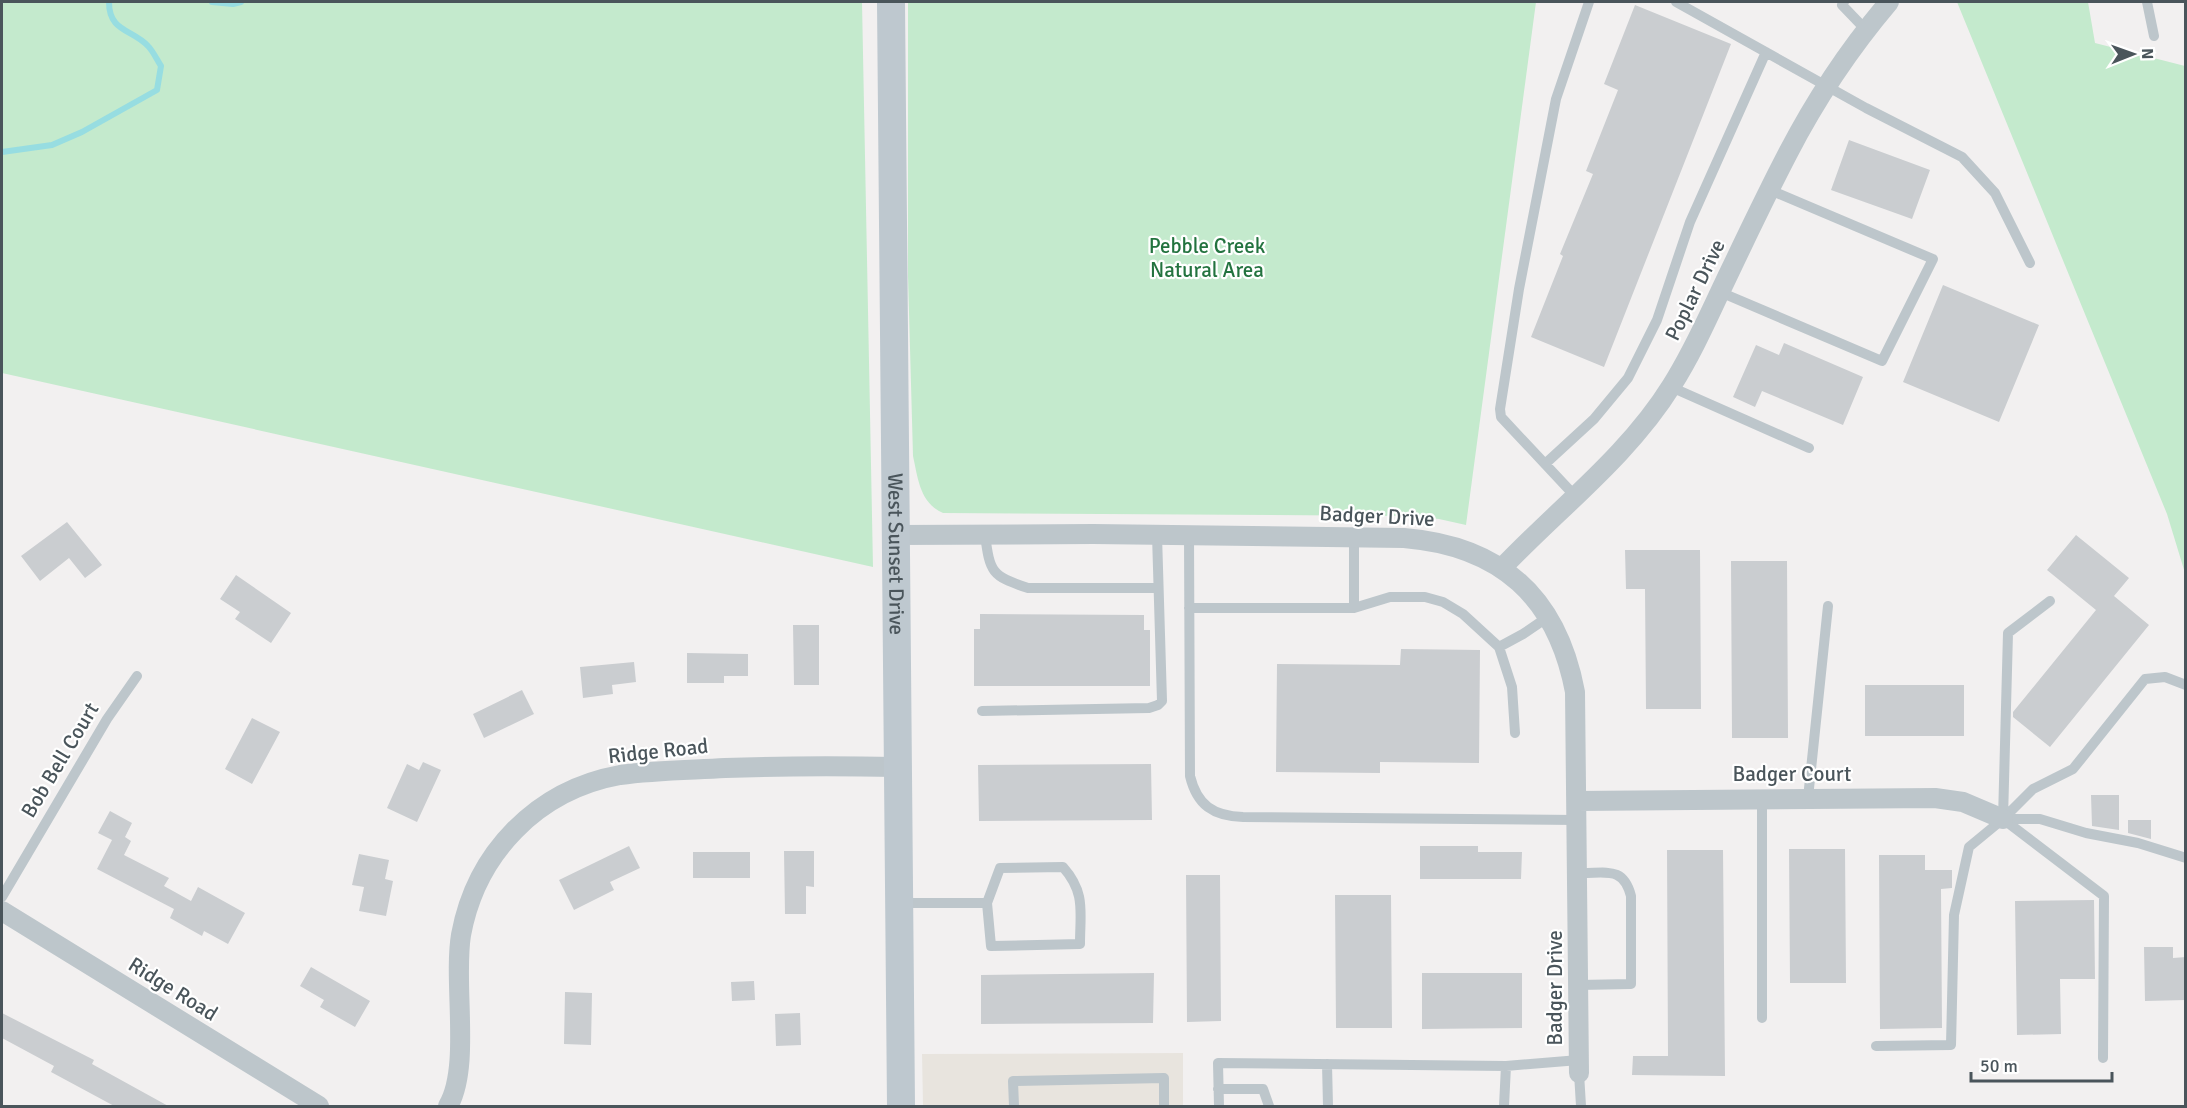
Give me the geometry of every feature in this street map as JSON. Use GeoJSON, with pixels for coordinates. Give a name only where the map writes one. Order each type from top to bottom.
{"type":"FeatureCollection","features":[{"type":"Feature","properties":{"kind":"main road","name":"West Sunset Drive"},"geometry":{"type":"LineString","coordinates":[[891,2],[901,1107]]}},
{"type":"Feature","properties":{"kind":"street","name":"Poplar Drive"},"geometry":{"type":"LineString","coordinates":[[1502,568],[1620,453],[1671,387],[1701,333],[1788,154],[1827,86],[1866,30],[1889,2]]}},
{"type":"Feature","properties":{"kind":"street","name":"Badger Drive"},"geometry":{"type":"LineString","coordinates":[[895,536],[1157,535],[1432,540],[1467,550],[1502,568],[1529,592],[1558,633],[1570,665],[1575,692],[1579,1066]]}},
{"type":"Feature","properties":{"kind":"street","name":"Ridge Road"},"geometry":{"type":"LineString","coordinates":[[448,1107],[457,1080],[460,1041],[461,937],[471,894],[493,855],[520,824],[548,802],[591,784],[618,776],[654,771],[827,766],[897,767]]}},
{"type":"Feature","properties":{"kind":"street","name":"Badger Court"},"geometry":{"type":"LineString","coordinates":[[1577,810],[1762,798],[1935,798],[1963,802],[2003,819]]}},
{"type":"Feature","properties":{"kind":"street","name":"Ridge Road"},"geometry":{"type":"LineString","coordinates":[[2,911],[319,1107]]}},
{"type":"Feature","properties":{"kind":"lane"},"geometry":{"type":"LineString","coordinates":[[1575,496],[1501,417],[1500,409],[1519,289],[1556,99],[1589,2]]}},
{"type":"Feature","properties":{"kind":"lane"},"geometry":{"type":"LineString","coordinates":[[1676,2],[1827,86],[1962,157],[1995,193],[2030,263]]}},
{"type":"Feature","properties":{"kind":"lane"},"geometry":{"type":"LineString","coordinates":[[1844,2],[1842,5],[1866,30]]}},
{"type":"Feature","properties":{"kind":"lane"},"geometry":{"type":"LineString","coordinates":[[2147,2],[2154,36]]}},
{"type":"Feature","properties":{"kind":"lane"},"geometry":{"type":"LineString","coordinates":[[1545,464],[1594,419],[1628,378],[1657,320],[1690,222],[1766,52]]}},
{"type":"Feature","properties":{"kind":"lane"},"geometry":{"type":"LineString","coordinates":[[1720,292],[1881,361],[1933,260],[1770,190]]}},
{"type":"Feature","properties":{"kind":"lane"},"geometry":{"type":"LineString","coordinates":[[1671,387],[1809,448]]}},
{"type":"Feature","properties":{"kind":"lane"},"geometry":{"type":"LineString","coordinates":[[985,535],[989,564],[995,573],[1014,584],[1028,588],[1158,588]]}},
{"type":"Feature","properties":{"kind":"lane"},"geometry":{"type":"LineString","coordinates":[[982,711],[1149,708],[1162,701],[1157,535]]}},
{"type":"Feature","properties":{"kind":"lane"},"geometry":{"type":"LineString","coordinates":[[1189,536],[1190,776],[1193,790],[1200,800],[1217,813],[1243,818],[1327,817],[1427,820],[1577,810]]}},
{"type":"Feature","properties":{"kind":"lane"},"geometry":{"type":"LineString","coordinates":[[1354,537],[1354,608]]}},
{"type":"Feature","properties":{"kind":"lane"},"geometry":{"type":"LineString","coordinates":[[1189,608],[1354,608],[1390,597],[1425,597],[1443,602],[1463,614],[1499,647],[1512,687],[1515,733]]}},
{"type":"Feature","properties":{"kind":"lane"},"geometry":{"type":"LineString","coordinates":[[2003,819],[2008,633],[2050,601]]}},
{"type":"Feature","properties":{"kind":"lane"},"geometry":{"type":"LineString","coordinates":[[1808,798],[1828,606]]}},
{"type":"Feature","properties":{"kind":"lane"},"geometry":{"type":"LineString","coordinates":[[1499,647],[1548,617]]}},
{"type":"Feature","properties":{"kind":"lane","name":"Bob Bell Court"},"geometry":{"type":"LineString","coordinates":[[2,897],[107,719],[137,676]]}},
{"type":"Feature","properties":{"kind":"lane"},"geometry":{"type":"LineString","coordinates":[[1876,1046],[1951,1045],[1954,915],[1969,846],[2003,819],[2033,789],[2073,769],[2145,679],[2165,677],[2186,685]]}},
{"type":"Feature","properties":{"kind":"lane"},"geometry":{"type":"LineString","coordinates":[[1762,798],[1762,1018]]}},
{"type":"Feature","properties":{"kind":"lane"},"geometry":{"type":"LineString","coordinates":[[2003,819],[2040,819],[2086,833],[2138,843],[2186,858]]}},
{"type":"Feature","properties":{"kind":"lane"},"geometry":{"type":"LineString","coordinates":[[2003,819],[2104,896],[2103,1058]]}},
{"type":"Feature","properties":{"kind":"lane"},"geometry":{"type":"LineString","coordinates":[[1063,867],[1075,881],[1081,899],[1080,944],[991,946],[987,903],[1000,868],[1063,867]]}},
{"type":"Feature","properties":{"kind":"lane"},"geometry":{"type":"LineString","coordinates":[[1578,873],[1617,874],[1628,885],[1631,907],[1631,984],[1579,985]]}},
{"type":"Feature","properties":{"kind":"lane"},"geometry":{"type":"LineString","coordinates":[[898,903],[987,903]]}},
{"type":"Feature","properties":{"kind":"lane"},"geometry":{"type":"LineString","coordinates":[[1218,1107],[1218,1063],[1579,1066],[1581,1107]]}},
{"type":"Feature","properties":{"kind":"lane"},"geometry":{"type":"LineString","coordinates":[[1327,1064],[1328,1107]]}},
{"type":"Feature","properties":{"kind":"lane"},"geometry":{"type":"LineString","coordinates":[[1504,1107],[1506,1066]]}},
{"type":"Feature","properties":{"kind":"lane"},"geometry":{"type":"LineString","coordinates":[[1014,1107],[1013,1081],[1164,1078],[1164,1107]]}},
{"type":"Feature","properties":{"kind":"lane"},"geometry":{"type":"LineString","coordinates":[[1218,1089],[1263,1089],[1269,1107]]}},
{"type":"Feature","properties":{"kind":"shaded area"},"geometry":{"type":"Polygon","coordinates":[[[1183,1053],[1183,1106],[923,1106],[922,1054],[1183,1053]]]}},
{"type":"Feature","properties":{"kind":"green space"},"geometry":{"type":"Polygon","coordinates":[[[2,2],[862,2],[873,567],[2,373],[2,2]]]}},
{"type":"Feature","properties":{"kind":"green space","name":"Pebble Creek Natural Area"},"geometry":{"type":"Polygon","coordinates":[[[908,2],[1536,2],[1466,525],[1410,516],[943,513],[935,509],[921,489],[913,456],[908,276],[908,2]]]}},
{"type":"Feature","properties":{"kind":"green space"},"geometry":{"type":"Polygon","coordinates":[[[1957,2],[2088,2],[2095,43],[2185,66],[2185,573],[2167,514],[1957,2]]]}},
{"type":"Feature","properties":{"kind":"building"},"geometry":{"type":"Polygon","coordinates":[[[1635,5],[1731,44],[1604,367],[1531,337],[1563,256],[1560,254],[1593,174],[1586,171],[1618,90],[1604,84],[1635,5]]]}},
{"type":"Feature","properties":{"kind":"building"},"geometry":{"type":"Polygon","coordinates":[[[1849,140],[1930,170],[1912,219],[1831,190],[1849,140]]]}},
{"type":"Feature","properties":{"kind":"building"},"geometry":{"type":"Polygon","coordinates":[[[1943,285],[2039,325],[1999,422],[1903,382],[1943,285]]]}},
{"type":"Feature","properties":{"kind":"building"},"geometry":{"type":"Polygon","coordinates":[[[1784,343],[1863,377],[1843,425],[1762,391],[1755,407],[1733,397],[1756,345],[1779,355],[1784,343]]]}},
{"type":"Feature","properties":{"kind":"building"},"geometry":{"type":"Polygon","coordinates":[[[67,522],[102,565],[85,578],[69,558],[40,581],[21,556],[67,522]]]}},
{"type":"Feature","properties":{"kind":"building"},"geometry":{"type":"Polygon","coordinates":[[[2076,535],[2129,578],[2114,596],[2149,625],[2050,747],[2013,717],[2013,712],[2096,610],[2047,570],[2076,535]]]}},
{"type":"Feature","properties":{"kind":"building"},"geometry":{"type":"Polygon","coordinates":[[[1625,550],[1700,550],[1701,709],[1646,709],[1645,589],[1626,589],[1625,550]]]}},
{"type":"Feature","properties":{"kind":"building"},"geometry":{"type":"Polygon","coordinates":[[[1731,561],[1787,561],[1788,738],[1732,738],[1731,561]]]}},
{"type":"Feature","properties":{"kind":"building"},"geometry":{"type":"Polygon","coordinates":[[[236,575],[291,613],[271,643],[235,619],[240,612],[220,599],[236,575]]]}},
{"type":"Feature","properties":{"kind":"building"},"geometry":{"type":"Polygon","coordinates":[[[980,614],[1144,615],[1144,630],[1150,630],[1150,686],[974,686],[974,629],[980,629],[980,614]]]}},
{"type":"Feature","properties":{"kind":"building"},"geometry":{"type":"Polygon","coordinates":[[[793,625],[819,625],[819,685],[794,685],[793,625]]]}},
{"type":"Feature","properties":{"kind":"building"},"geometry":{"type":"Polygon","coordinates":[[[1401,649],[1480,650],[1479,763],[1380,762],[1380,773],[1276,772],[1277,664],[1400,665],[1401,649]]]}},
{"type":"Feature","properties":{"kind":"building"},"geometry":{"type":"Polygon","coordinates":[[[687,653],[748,654],[748,676],[724,676],[724,683],[687,683],[687,653]]]}},
{"type":"Feature","properties":{"kind":"building"},"geometry":{"type":"Polygon","coordinates":[[[634,662],[636,682],[612,685],[613,694],[583,698],[580,667],[634,662]]]}},
{"type":"Feature","properties":{"kind":"building"},"geometry":{"type":"Polygon","coordinates":[[[1865,685],[1964,685],[1964,736],[1865,736],[1865,685]]]}},
{"type":"Feature","properties":{"kind":"building"},"geometry":{"type":"Polygon","coordinates":[[[522,690],[534,714],[484,738],[473,714],[522,690]]]}},
{"type":"Feature","properties":{"kind":"building"},"geometry":{"type":"Polygon","coordinates":[[[252,718],[280,732],[252,784],[225,769],[252,718]]]}},
{"type":"Feature","properties":{"kind":"building"},"geometry":{"type":"Polygon","coordinates":[[[423,762],[441,770],[417,822],[387,808],[407,764],[419,770],[423,762]]]}},
{"type":"Feature","properties":{"kind":"building"},"geometry":{"type":"Polygon","coordinates":[[[1151,764],[1152,820],[979,821],[978,765],[1151,764]]]}},
{"type":"Feature","properties":{"kind":"building"},"geometry":{"type":"Polygon","coordinates":[[[2091,795],[2119,795],[2119,830],[2092,826],[2091,795]]]}},
{"type":"Feature","properties":{"kind":"building"},"geometry":{"type":"Polygon","coordinates":[[[110,811],[132,823],[125,837],[131,841],[124,855],[169,878],[164,886],[191,901],[198,887],[245,913],[228,944],[204,931],[202,936],[170,918],[174,909],[97,869],[112,840],[98,833],[110,811]]]}},
{"type":"Feature","properties":{"kind":"building"},"geometry":{"type":"Polygon","coordinates":[[[2128,820],[2151,820],[2151,839],[2128,833],[2128,820]]]}},
{"type":"Feature","properties":{"kind":"building"},"geometry":{"type":"Polygon","coordinates":[[[629,846],[640,868],[610,882],[614,890],[574,910],[559,880],[629,846]]]}},
{"type":"Feature","properties":{"kind":"building"},"geometry":{"type":"Polygon","coordinates":[[[1420,846],[1478,846],[1478,852],[1522,852],[1521,879],[1420,879],[1420,846]]]}},
{"type":"Feature","properties":{"kind":"building"},"geometry":{"type":"Polygon","coordinates":[[[1789,849],[1845,849],[1846,983],[1790,983],[1789,849]]]}},
{"type":"Feature","properties":{"kind":"building"},"geometry":{"type":"Polygon","coordinates":[[[1667,850],[1723,850],[1725,1076],[1632,1075],[1633,1056],[1668,1056],[1667,850]]]}},
{"type":"Feature","properties":{"kind":"building"},"geometry":{"type":"Polygon","coordinates":[[[784,851],[814,851],[814,887],[806,886],[806,914],[785,914],[784,851]]]}},
{"type":"Feature","properties":{"kind":"building"},"geometry":{"type":"Polygon","coordinates":[[[693,852],[750,852],[750,878],[693,878],[693,852]]]}},
{"type":"Feature","properties":{"kind":"building"},"geometry":{"type":"Polygon","coordinates":[[[359,854],[389,860],[385,879],[393,881],[386,916],[359,911],[364,887],[352,885],[359,854]]]}},
{"type":"Feature","properties":{"kind":"building"},"geometry":{"type":"Polygon","coordinates":[[[1879,855],[1925,855],[1925,870],[1952,870],[1952,888],[1941,889],[1942,1028],[1880,1029],[1879,855]]]}},
{"type":"Feature","properties":{"kind":"building"},"geometry":{"type":"Polygon","coordinates":[[[1186,875],[1220,875],[1221,1021],[1187,1022],[1186,875]]]}},
{"type":"Feature","properties":{"kind":"building"},"geometry":{"type":"Polygon","coordinates":[[[1335,895],[1391,895],[1392,1028],[1336,1028],[1335,895]]]}},
{"type":"Feature","properties":{"kind":"building"},"geometry":{"type":"Polygon","coordinates":[[[2094,900],[2095,979],[2060,979],[2061,1034],[2017,1035],[2015,901],[2094,900]]]}},
{"type":"Feature","properties":{"kind":"building"},"geometry":{"type":"Polygon","coordinates":[[[2144,947],[2173,947],[2173,958],[2186,957],[2186,1000],[2145,1001],[2144,947]]]}},
{"type":"Feature","properties":{"kind":"building"},"geometry":{"type":"Polygon","coordinates":[[[311,967],[370,1001],[355,1027],[320,1007],[324,1000],[300,986],[311,967]]]}},
{"type":"Feature","properties":{"kind":"building"},"geometry":{"type":"Polygon","coordinates":[[[1154,973],[1153,1023],[981,1024],[981,975],[1154,973]]]}},
{"type":"Feature","properties":{"kind":"building"},"geometry":{"type":"Polygon","coordinates":[[[1422,973],[1522,973],[1522,1028],[1422,1029],[1422,973]]]}},
{"type":"Feature","properties":{"kind":"building"},"geometry":{"type":"Polygon","coordinates":[[[754,981],[755,1000],[732,1001],[731,982],[754,981]]]}},
{"type":"Feature","properties":{"kind":"building"},"geometry":{"type":"Polygon","coordinates":[[[565,992],[592,993],[591,1045],[564,1044],[565,992]]]}},
{"type":"Feature","properties":{"kind":"building"},"geometry":{"type":"Polygon","coordinates":[[[2,1013],[94,1060],[92,1064],[170,1107],[116,1107],[51,1072],[54,1066],[2,1038],[2,1013]]]}},
{"type":"Feature","properties":{"kind":"building"},"geometry":{"type":"Polygon","coordinates":[[[800,1013],[801,1045],[776,1046],[775,1014],[800,1013]]]}},
{"type":"Feature","properties":{"kind":"waterway"},"geometry":{"type":"LineString","coordinates":[[2,152],[52,145],[82,132],[157,90],[161,66],[142,40],[117,25],[110,12],[109,2]]}},
{"type":"Feature","properties":{"kind":"waterway"},"geometry":{"type":"LineString","coordinates":[[212,2],[233,4],[241,2]]}}]}
